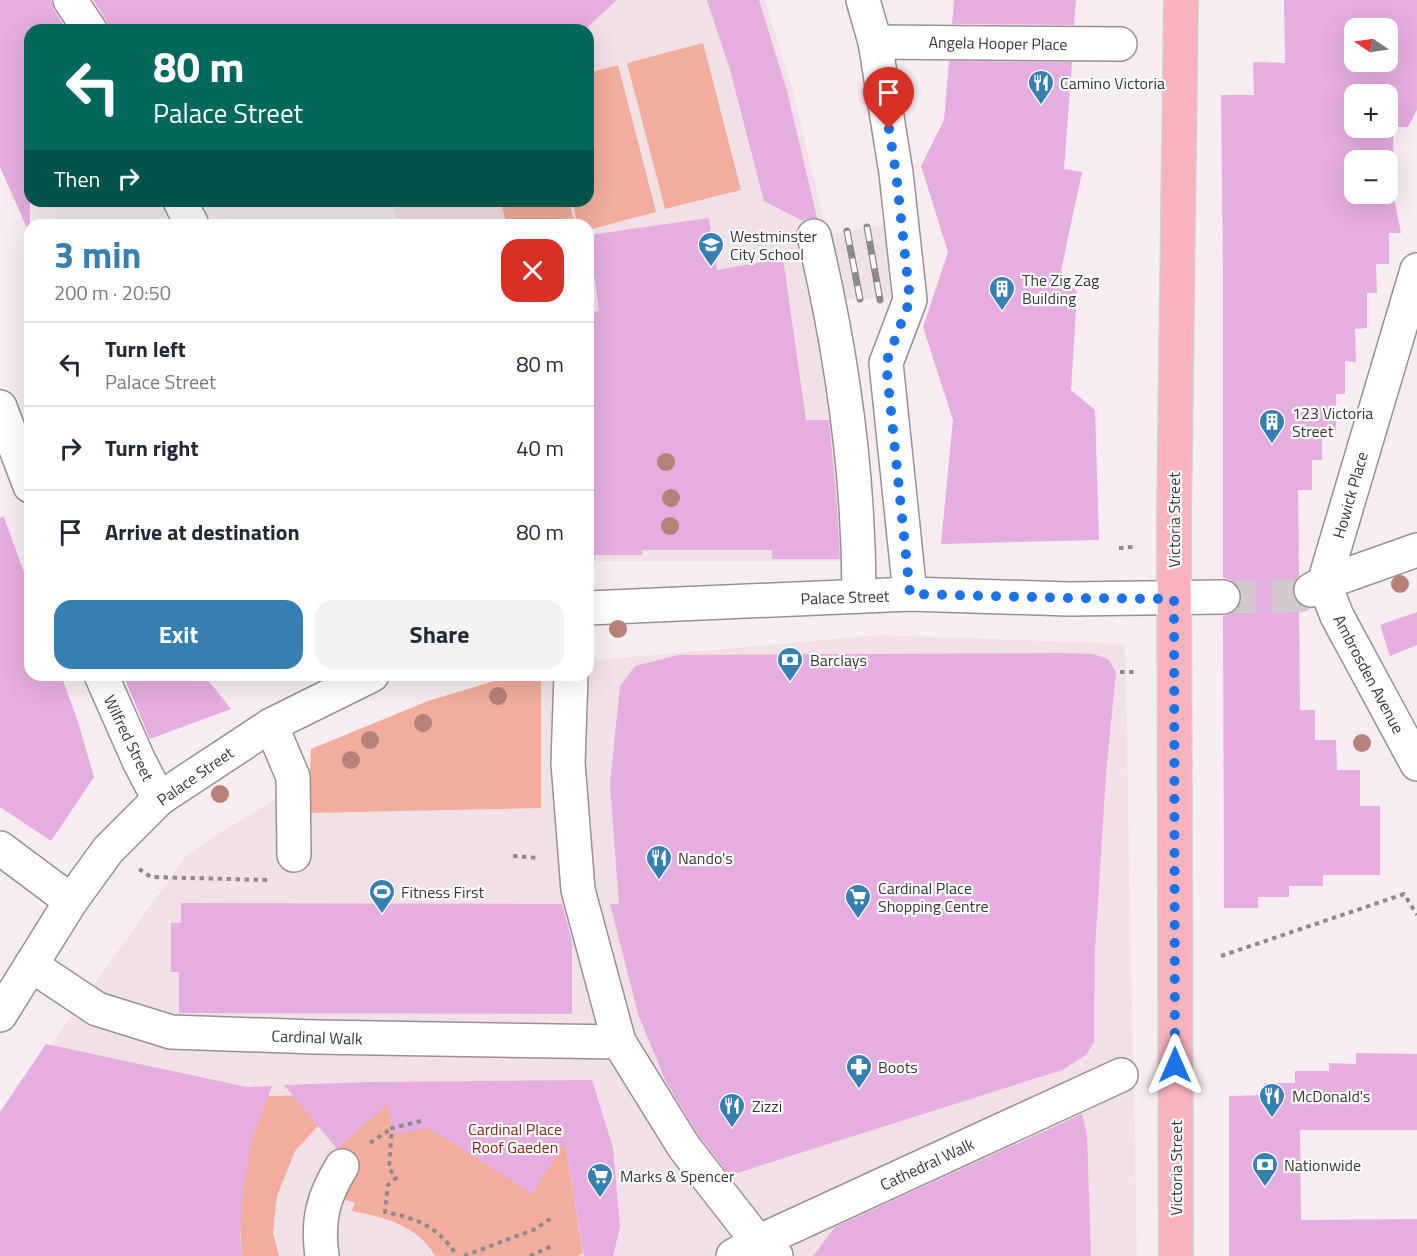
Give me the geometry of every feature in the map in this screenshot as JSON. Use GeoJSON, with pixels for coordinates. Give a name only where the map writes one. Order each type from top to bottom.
{"type":"FeatureCollection","features":[{"type":"Feature","properties":{"kind":"main road","name":"Victoria Street"},"geometry":{"type":"LineString","coordinates":[[1176,1256],[1174,599],[1181,0]]}},
{"type":"Feature","properties":{"kind":"street"},"geometry":{"type":"LineString","coordinates":[[70,0],[86,24]]}},
{"type":"Feature","properties":{"kind":"street"},"geometry":{"type":"LineString","coordinates":[[863,0],[875,42],[896,173],[910,300],[886,363],[910,594]]}},
{"type":"Feature","properties":{"kind":"street","name":"Angela Hooper Place"},"geometry":{"type":"LineString","coordinates":[[875,42],[1120,44]]}},
{"type":"Feature","properties":{"kind":"street"},"geometry":{"type":"LineString","coordinates":[[814,236],[831,313],[843,384],[852,468],[859,561],[859,596]]}},
{"type":"Feature","properties":{"kind":"street","name":"Howick Place"},"geometry":{"type":"LineString","coordinates":[[1316,587],[1417,270]]}},
{"type":"Feature","properties":{"kind":"street"},"geometry":{"type":"LineString","coordinates":[[0,407],[24,470]]}},
{"type":"Feature","properties":{"kind":"street"},"geometry":{"type":"LineString","coordinates":[[1316,587],[1417,550]]}},
{"type":"Feature","properties":{"kind":"street","name":"Ambrosden Avenue"},"geometry":{"type":"LineString","coordinates":[[1316,587],[1337,616],[1417,764]]}},
{"type":"Feature","properties":{"kind":"street","name":"Palace Street"},"geometry":{"type":"LineString","coordinates":[[594,608],[910,594],[1068,598],[1223,597]]}},
{"type":"Feature","properties":{"kind":"street","name":"Wilfred Street"},"geometry":{"type":"LineString","coordinates":[[104,681],[139,761],[159,799]]}},
{"type":"Feature","properties":{"kind":"street","name":"Palace Street"},"geometry":{"type":"LineString","coordinates":[[0,1015],[71,901],[108,850],[159,799],[271,725],[360,681]]}},
{"type":"Feature","properties":{"kind":"street"},"geometry":{"type":"LineString","coordinates":[[571,681],[568,763],[578,890],[619,1042],[684,1147],[756,1251]]}},
{"type":"Feature","properties":{"kind":"street"},"geometry":{"type":"LineString","coordinates":[[271,725],[294,777],[294,855]]}},
{"type":"Feature","properties":{"kind":"street"},"geometry":{"type":"LineString","coordinates":[[0,848],[71,901]]}},
{"type":"Feature","properties":{"kind":"street","name":"Cardinal Walk"},"geometry":{"type":"LineString","coordinates":[[31,965],[97,1009],[171,1032],[619,1042]]}},
{"type":"Feature","properties":{"kind":"street"},"geometry":{"type":"LineString","coordinates":[[97,1009],[123,1041]]}},
{"type":"Feature","properties":{"kind":"street","name":"Cathedral Walk"},"geometry":{"type":"LineString","coordinates":[[756,1251],[1121,1075]]}},
{"type":"Feature","properties":{"kind":"street"},"geometry":{"type":"LineString","coordinates":[[322,1256],[321,1214],[328,1189],[342,1167]]}},
{"type":"Feature","properties":{"kind":"path"},"geometry":{"type":"LineString","coordinates":[[1119,548],[1133,548]]}},
{"type":"Feature","properties":{"kind":"path"},"geometry":{"type":"LineString","coordinates":[[1120,672],[1137,672]]}},
{"type":"Feature","properties":{"kind":"path"},"geometry":{"type":"LineString","coordinates":[[108,850],[151,877],[272,880],[294,855]]}},
{"type":"Feature","properties":{"kind":"path"},"geometry":{"type":"LineString","coordinates":[[1221,956],[1404,894],[1417,915]]}},
{"type":"Feature","properties":{"kind":"path"},"geometry":{"type":"LineString","coordinates":[[421,1121],[392,1128],[389,1168],[396,1178],[388,1185],[385,1212],[412,1218],[433,1228],[457,1256]]}},
{"type":"Feature","properties":{"kind":"path"},"geometry":{"type":"LineString","coordinates":[[464,1256],[533,1230],[552,1218]]}},
{"type":"Feature","properties":{"kind":"path"},"geometry":{"type":"LineString","coordinates":[[530,1256],[554,1245]]}},
{"type":"Feature","properties":{"kind":"shaded area","name":"Westminster City School"},"geometry":{"type":"Polygon","coordinates":[[[582,0],[765,0],[793,90],[827,235],[885,224],[896,294],[890,299],[843,301],[859,561],[594,561],[594,219],[398,219],[392,207],[594,207],[594,24],[555,24],[582,0]]]}},
{"type":"Feature","properties":{"kind":"shaded area"},"geometry":{"type":"Polygon","coordinates":[[[878,635],[1125,644],[1137,1256],[0,1256],[0,1116],[186,856],[213,837],[419,712],[519,681],[594,681],[594,660],[878,635]]]}},
{"type":"Feature","properties":{"kind":"green space"},"geometry":{"type":"Polygon","coordinates":[[[703,43],[741,190],[665,209],[627,63],[703,43]]]}},
{"type":"Feature","properties":{"kind":"green space"},"geometry":{"type":"Polygon","coordinates":[[[618,65],[656,212],[594,228],[594,219],[576,219],[574,207],[594,207],[594,71],[618,65]]]}},
{"type":"Feature","properties":{"kind":"green space"},"geometry":{"type":"Polygon","coordinates":[[[502,207],[570,207],[574,219],[505,219],[502,207]]]}},
{"type":"Feature","properties":{"kind":"green space"},"geometry":{"type":"Polygon","coordinates":[[[494,681],[541,681],[541,808],[308,813],[311,749],[428,701],[494,681]]]}},
{"type":"Feature","properties":{"kind":"green space"},"geometry":{"type":"Polygon","coordinates":[[[363,1094],[336,1109],[295,1151],[277,1196],[273,1233],[279,1256],[242,1256],[241,1211],[246,1164],[253,1135],[268,1096],[363,1094]]]}},
{"type":"Feature","properties":{"kind":"green space","name":"Cardinal Place Roof Gaeden"},"geometry":{"type":"Polygon","coordinates":[[[366,1096],[562,1124],[583,1253],[577,1256],[435,1256],[420,1237],[400,1224],[352,1211],[355,1203],[343,1199],[307,1204],[318,1173],[340,1147],[323,1126],[366,1096]]]}},
{"type":"Feature","properties":{"kind":"building"},"geometry":{"type":"Polygon","coordinates":[[[0,0],[51,0],[54,10],[63,24],[24,24],[24,207],[30,207],[30,219],[24,219],[24,221],[0,167],[0,0]]]}},
{"type":"Feature","properties":{"kind":"building"},"geometry":{"type":"Polygon","coordinates":[[[93,0],[617,0],[591,24],[107,24],[93,0]]]}},
{"type":"Feature","properties":{"kind":"building"},"geometry":{"type":"Polygon","coordinates":[[[707,0],[759,0],[787,91],[817,218],[803,221],[764,201],[730,70],[707,0]]]}},
{"type":"Feature","properties":{"kind":"building"},"geometry":{"type":"Polygon","coordinates":[[[954,0],[1076,0],[1074,25],[952,24],[954,0]]]}},
{"type":"Feature","properties":{"kind":"building","name":"123 Victoria Street"},"geometry":{"type":"Polygon","coordinates":[[[1284,0],[1417,0],[1417,110],[1408,127],[1398,127],[1398,84],[1344,84],[1344,138],[1393,138],[1393,150],[1344,150],[1344,204],[1395,204],[1401,233],[1389,233],[1389,264],[1376,264],[1377,293],[1367,293],[1367,328],[1355,329],[1356,362],[1345,361],[1345,394],[1336,394],[1336,430],[1322,430],[1322,460],[1312,460],[1312,490],[1298,490],[1299,576],[1292,589],[1294,598],[1299,604],[1300,710],[1315,710],[1315,740],[1336,740],[1337,770],[1360,770],[1360,806],[1380,806],[1380,875],[1323,875],[1323,886],[1289,886],[1289,897],[1258,897],[1258,908],[1224,908],[1223,616],[1233,613],[1240,606],[1242,597],[1239,587],[1232,580],[1223,578],[1221,95],[1254,95],[1253,62],[1285,63],[1284,0]]]}},
{"type":"Feature","properties":{"kind":"building","name":"The Zig Zag Building"},"geometry":{"type":"Polygon","coordinates":[[[949,61],[1072,62],[1064,169],[1082,172],[1061,271],[1077,292],[1071,390],[1095,410],[1099,540],[941,544],[953,420],[923,327],[948,252],[921,166],[944,120],[949,61]]]}},
{"type":"Feature","properties":{"kind":"building"},"geometry":{"type":"Polygon","coordinates":[[[709,218],[717,270],[783,258],[806,420],[829,420],[840,559],[772,559],[772,550],[642,550],[642,555],[594,555],[594,312],[599,311],[594,273],[594,234],[709,218]]]}},
{"type":"Feature","properties":{"kind":"building"},"geometry":{"type":"Polygon","coordinates":[[[4,517],[24,572],[24,681],[63,681],[94,777],[51,841],[0,807],[0,518],[4,517]]]}},
{"type":"Feature","properties":{"kind":"building"},"geometry":{"type":"Polygon","coordinates":[[[1417,612],[1417,645],[1390,656],[1380,625],[1417,612]]]}},
{"type":"Feature","properties":{"kind":"building","name":"Cardinal Place Shopping Centre"},"geometry":{"type":"Polygon","coordinates":[[[1093,654],[1102,657],[1109,660],[1116,672],[1106,774],[1095,949],[1094,1042],[1086,1055],[1062,1070],[738,1173],[727,1172],[699,1136],[666,1082],[638,1014],[610,904],[619,904],[610,784],[620,686],[635,666],[678,655],[1093,654]]]}},
{"type":"Feature","properties":{"kind":"building"},"geometry":{"type":"Polygon","coordinates":[[[126,681],[209,681],[231,709],[150,739],[126,681]]]}},
{"type":"Feature","properties":{"kind":"building"},"geometry":{"type":"Polygon","coordinates":[[[181,903],[562,904],[572,941],[572,1014],[179,1013],[179,972],[171,972],[171,923],[181,923],[181,903]]]}},
{"type":"Feature","properties":{"kind":"building"},"geometry":{"type":"Polygon","coordinates":[[[46,1044],[247,1087],[272,1086],[253,1136],[243,1189],[240,1240],[242,1256],[0,1256],[0,1112],[46,1044]]]}},
{"type":"Feature","properties":{"kind":"building"},"geometry":{"type":"Polygon","coordinates":[[[1356,1053],[1417,1054],[1417,1130],[1300,1130],[1301,1220],[1417,1219],[1417,1256],[1229,1256],[1229,1096],[1263,1095],[1264,1083],[1295,1083],[1295,1071],[1329,1071],[1329,1063],[1356,1064],[1356,1053]]]}},
{"type":"Feature","properties":{"kind":"building"},"geometry":{"type":"Polygon","coordinates":[[[592,1080],[613,1148],[620,1227],[613,1256],[584,1256],[565,1142],[532,1194],[429,1128],[393,1134],[388,1104],[337,1149],[284,1085],[370,1082],[592,1080]]]}},
{"type":"Feature","properties":{"kind":"building"},"geometry":{"type":"Polygon","coordinates":[[[1082,1114],[1087,1134],[1091,1256],[813,1256],[835,1227],[1082,1114]]]}},
{"type":"Feature","properties":{"kind":"tunnel"},"geometry":{"type":"LineString","coordinates":[[1223,597],[1299,596],[1307,592]]}},
{"type":"Feature","properties":{"kind":"railway"},"geometry":{"type":"LineString","coordinates":[[867,227],[880,300]]}},
{"type":"Feature","properties":{"kind":"railway"},"geometry":{"type":"LineString","coordinates":[[847,231],[860,299]]}},
{"type":"Feature","properties":{"kind":"place","name":"Camino Victoria"},"geometry":{"type":"Point","coordinates":[1041,106]}},
{"type":"Feature","properties":{"kind":"place","name":"Westminster City School"},"geometry":{"type":"Point","coordinates":[711,268]}},
{"type":"Feature","properties":{"kind":"place","name":"The Zig Zag Building"},"geometry":{"type":"Point","coordinates":[1002,312]}},
{"type":"Feature","properties":{"kind":"place","name":"123 Victoria Street"},"geometry":{"type":"Point","coordinates":[1272,445]}},
{"type":"Feature","properties":{"kind":"place","name":"Barclays"},"geometry":{"type":"Point","coordinates":[790,683]}},
{"type":"Feature","properties":{"kind":"place","name":"Nando's"},"geometry":{"type":"Point","coordinates":[659,881]}},
{"type":"Feature","properties":{"kind":"place","name":"Fitness First"},"geometry":{"type":"Point","coordinates":[382,915]}},
{"type":"Feature","properties":{"kind":"place","name":"Cardinal Place Shopping Centre"},"geometry":{"type":"Point","coordinates":[858,920]}},
{"type":"Feature","properties":{"kind":"place","name":"Boots"},"geometry":{"type":"Point","coordinates":[859,1090]}},
{"type":"Feature","properties":{"kind":"place","name":"McDonald's"},"geometry":{"type":"Point","coordinates":[1272,1119]}},
{"type":"Feature","properties":{"kind":"place","name":"Zizzi"},"geometry":{"type":"Point","coordinates":[732,1129]}},
{"type":"Feature","properties":{"kind":"place","name":"Nationwide"},"geometry":{"type":"Point","coordinates":[1265,1188]}},
{"type":"Feature","properties":{"kind":"place","name":"Marks & Spencer"},"geometry":{"type":"Point","coordinates":[600,1199]}},
{"type":"Feature","properties":{"kind":"route"},"geometry":{"type":"LineString","coordinates":[[889,129],[910,300],[886,363],[910,594],[1174,599],[1175,1065]]}}]}
